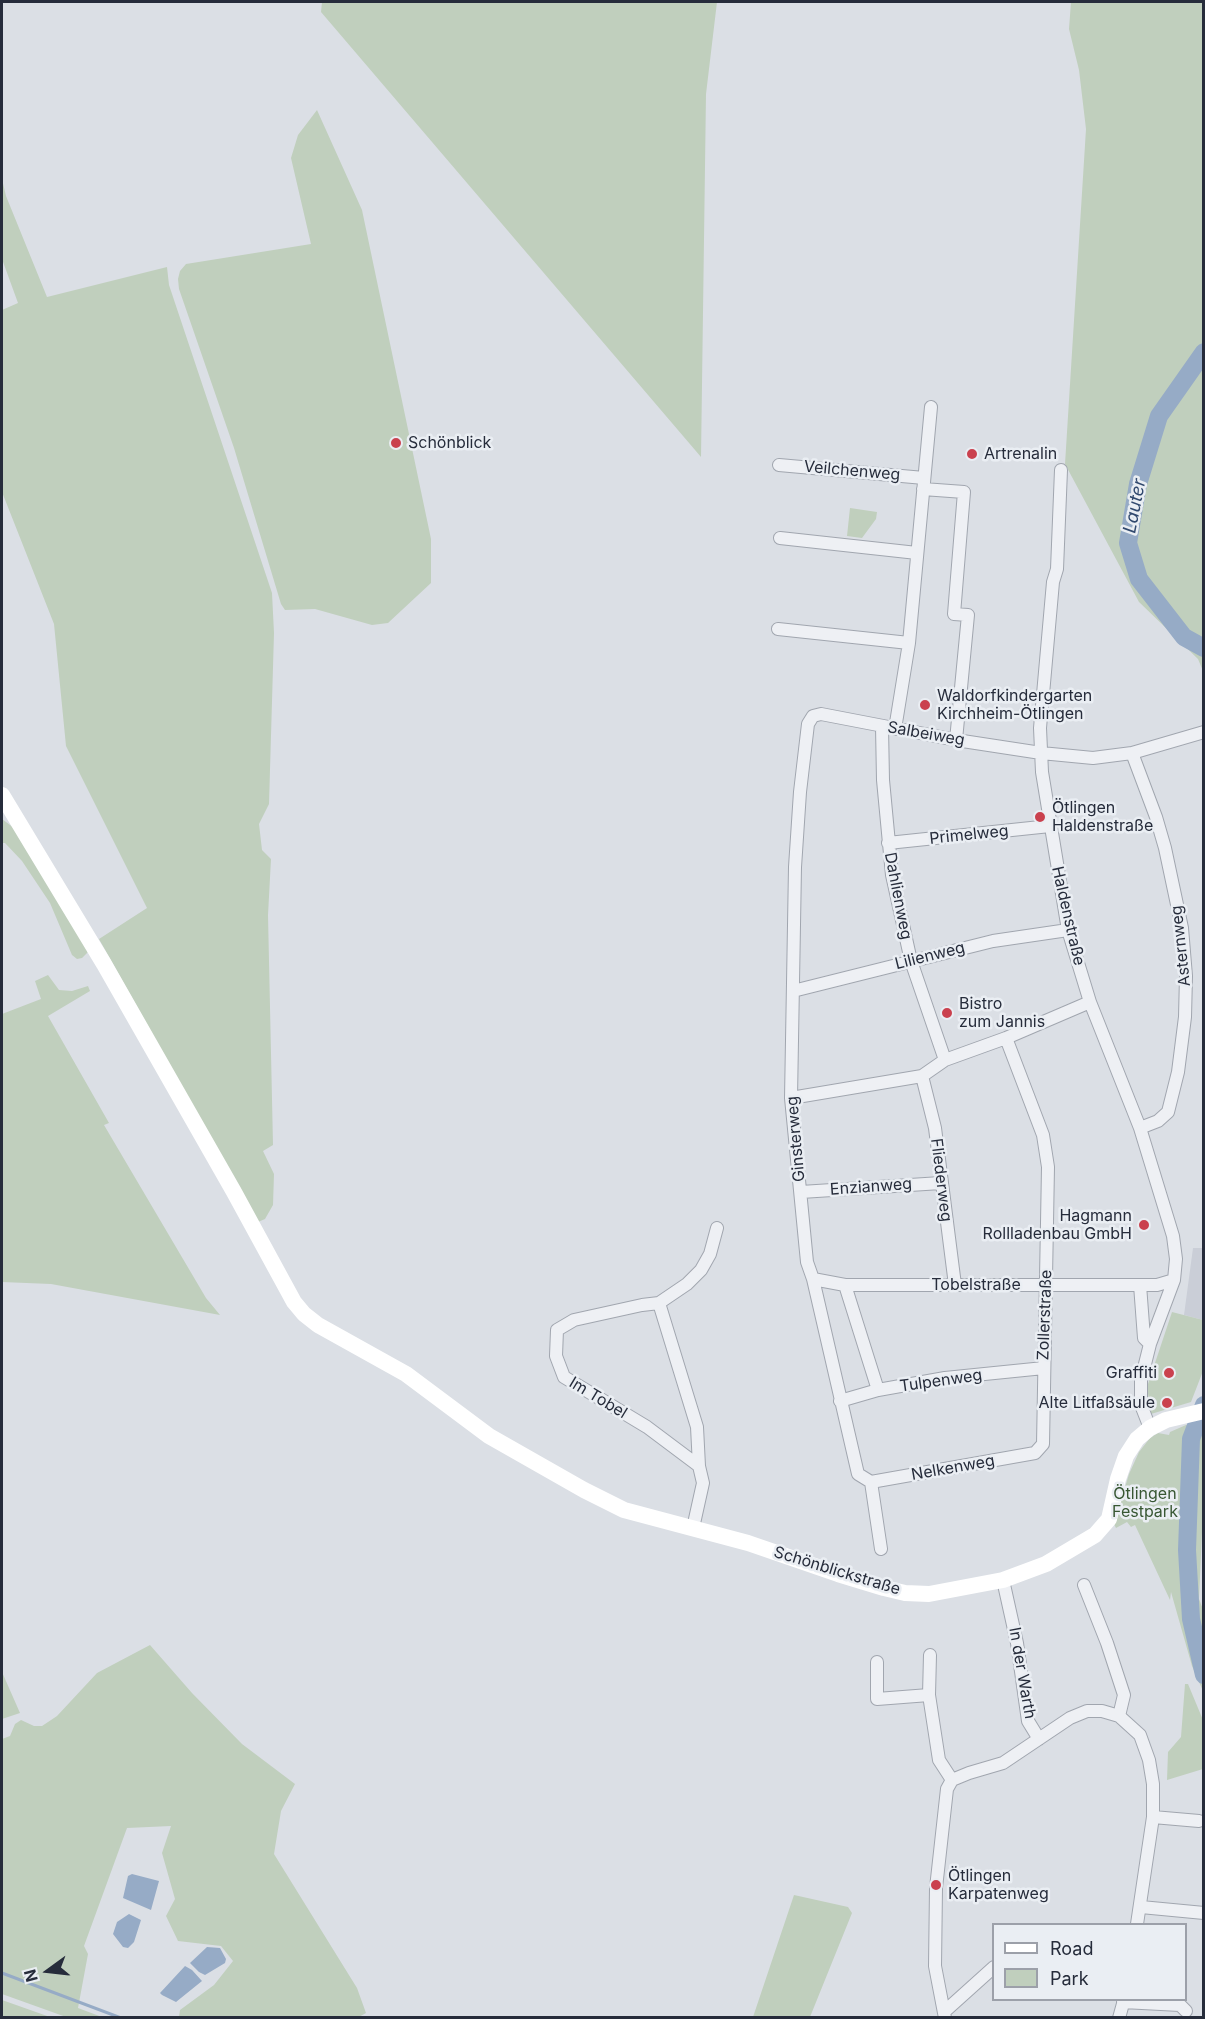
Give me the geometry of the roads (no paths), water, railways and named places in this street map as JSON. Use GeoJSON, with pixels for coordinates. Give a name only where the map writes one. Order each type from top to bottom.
{"type":"FeatureCollection","features":[{"type":"Feature","properties":{"kind":"street","name":"Veilchenweg"},"geometry":{"type":"LineString","coordinates":[[896,729],[909,643],[931,407]]}},
{"type":"Feature","properties":{"kind":"street","name":"Veilchenweg"},"geometry":{"type":"LineString","coordinates":[[779,465],[924,484]]}},
{"type":"Feature","properties":{"kind":"street","name":"Haldenstraße"},"geometry":{"type":"LineString","coordinates":[[1061,470],[1057,569],[1053,582],[1040,728],[1041,753],[1050,826],[1068,930],[1090,1002],[1140,1128],[1173,1236],[1176,1259],[1174,1280],[1150,1344],[1140,1387],[1141,1405],[1150,1428]]}},
{"type":"Feature","properties":{"kind":"street"},"geometry":{"type":"LineString","coordinates":[[924,484],[964,492],[954,614],[968,615],[956,740]]}},
{"type":"Feature","properties":{"kind":"street"},"geometry":{"type":"LineString","coordinates":[[780,538],[917,553]]}},
{"type":"Feature","properties":{"kind":"street"},"geometry":{"type":"LineString","coordinates":[[778,629],[909,643]]}},
{"type":"Feature","properties":{"kind":"street","name":"Salbeiweg"},"geometry":{"type":"LineString","coordinates":[[813,716],[821,714],[882,727],[1041,753]]}},
{"type":"Feature","properties":{"kind":"street","name":"Ginsterweg"},"geometry":{"type":"LineString","coordinates":[[813,716],[808,723],[795,867],[791,1098],[807,1262],[813,1279],[858,1474],[871,1482],[881,1549]]}},
{"type":"Feature","properties":{"kind":"street","name":"Dahlienweg"},"geometry":{"type":"LineString","coordinates":[[882,727],[882,780],[892,875],[911,960],[945,1060]]}},
{"type":"Feature","properties":{"kind":"street"},"geometry":{"type":"LineString","coordinates":[[1041,753],[1093,758],[1132,753],[1203,732]]}},
{"type":"Feature","properties":{"kind":"street","name":"Asternweg"},"geometry":{"type":"LineString","coordinates":[[1132,753],[1156,817],[1168,860],[1182,928],[1186,976],[1185,1017],[1178,1072],[1168,1112],[1158,1121],[1140,1128]]}},
{"type":"Feature","properties":{"kind":"street","name":"Schönblickstraße"},"geometry":{"type":"LineString","coordinates":[[2,795],[104,964],[234,1192],[287,1291],[304,1314],[334,1336],[406,1374],[489,1436],[624,1510],[775,1552],[838,1574],[905,1593],[928,1594],[1004,1580],[1046,1564],[1095,1535],[1109,1519],[1126,1456],[1137,1439],[1150,1428]]}},
{"type":"Feature","properties":{"kind":"street","name":"Primelweg"},"geometry":{"type":"LineString","coordinates":[[888,843],[1050,826]]}},
{"type":"Feature","properties":{"kind":"street","name":"Lilienweg"},"geometry":{"type":"LineString","coordinates":[[793,991],[993,941],[1068,930]]}},
{"type":"Feature","properties":{"kind":"street"},"geometry":{"type":"LineString","coordinates":[[791,1098],[921,1076],[945,1060],[1006,1038],[1090,1002]]}},
{"type":"Feature","properties":{"kind":"street","name":"Zollerstraße"},"geometry":{"type":"LineString","coordinates":[[1006,1038],[1043,1135],[1048,1167],[1042,1444],[1035,1453]]}},
{"type":"Feature","properties":{"kind":"street","name":"Fliederweg"},"geometry":{"type":"LineString","coordinates":[[921,1076],[934,1128],[955,1285]]}},
{"type":"Feature","properties":{"kind":"street","name":"Enzianweg"},"geometry":{"type":"LineString","coordinates":[[801,1192],[942,1183]]}},
{"type":"Feature","properties":{"kind":"street","name":"Im Tobel"},"geometry":{"type":"LineString","coordinates":[[699,1466],[647,1428],[564,1377],[556,1356],[558,1330],[574,1320],[659,1303],[687,1284],[701,1270],[710,1254],[717,1228]]}},
{"type":"Feature","properties":{"kind":"street","name":"Tobelstraße"},"geometry":{"type":"LineString","coordinates":[[813,1279],[845,1285],[1047,1286],[1157,1285],[1174,1280]]}},
{"type":"Feature","properties":{"kind":"street"},"geometry":{"type":"LineString","coordinates":[[845,1285],[878,1390]]}},
{"type":"Feature","properties":{"kind":"street","name":"Haldenstraße"},"geometry":{"type":"LineString","coordinates":[[1140,1285],[1144,1338],[1150,1344]]}},
{"type":"Feature","properties":{"kind":"street"},"geometry":{"type":"LineString","coordinates":[[659,1303],[697,1427],[699,1466],[703,1483],[693,1528]]}},
{"type":"Feature","properties":{"kind":"street","name":"Tulpenweg"},"geometry":{"type":"LineString","coordinates":[[840,1401],[878,1390],[945,1378],[1044,1368]]}},
{"type":"Feature","properties":{"kind":"street"},"geometry":{"type":"LineString","coordinates":[[1150,1428],[1175,1416],[1203,1411]]}},
{"type":"Feature","properties":{"kind":"street","name":"Nelkenweg"},"geometry":{"type":"LineString","coordinates":[[871,1482],[1035,1453]]}},
{"type":"Feature","properties":{"kind":"street","name":"In der Warth"},"geometry":{"type":"LineString","coordinates":[[952,1780],[1004,1763],[1039,1739],[1028,1721],[1017,1643],[1004,1580]]}},
{"type":"Feature","properties":{"kind":"street"},"geometry":{"type":"LineString","coordinates":[[1084,1585],[1124,1695],[1119,1716]]}},
{"type":"Feature","properties":{"kind":"street"},"geometry":{"type":"LineString","coordinates":[[930,1655],[930,1695],[939,1760],[952,1780],[947,1789],[936,1888],[935,1966],[944,2015]]}},
{"type":"Feature","properties":{"kind":"street"},"geometry":{"type":"LineString","coordinates":[[877,1662],[877,1699],[930,1695]]}},
{"type":"Feature","properties":{"kind":"street"},"geometry":{"type":"LineString","coordinates":[[1039,1739],[1070,1718],[1087,1712],[1102,1711],[1119,1716],[1140,1734],[1149,1760],[1153,1784],[1153,1817],[1137,1923]]}},
{"type":"Feature","properties":{"kind":"street"},"geometry":{"type":"LineString","coordinates":[[1153,1817],[1199,1821]]}},
{"type":"Feature","properties":{"kind":"street"},"geometry":{"type":"LineString","coordinates":[[1141,1907],[1203,1913]]}},
{"type":"Feature","properties":{"kind":"street"},"geometry":{"type":"LineString","coordinates":[[944,2015],[992,1968]]}},
{"type":"Feature","properties":{"kind":"street"},"geometry":{"type":"LineString","coordinates":[[1119,2018],[1124,2001],[1180,2005],[1186,2011]]}},
{"type":"Feature","properties":{"kind":"water"},"geometry":{"type":"Polygon","coordinates":[[[132,1874],[159,1881],[151,1910],[123,1898],[128,1876],[132,1874]]]}},
{"type":"Feature","properties":{"kind":"water"},"geometry":{"type":"Polygon","coordinates":[[[129,1914],[141,1920],[134,1942],[128,1948],[123,1947],[113,1934],[117,1922],[129,1914]]]}},
{"type":"Feature","properties":{"kind":"water"},"geometry":{"type":"Polygon","coordinates":[[[207,1947],[220,1948],[226,1959],[225,1963],[205,1975],[190,1963],[207,1947]]]}},
{"type":"Feature","properties":{"kind":"water"},"geometry":{"type":"Polygon","coordinates":[[[185,1966],[202,1981],[176,2002],[160,1993],[185,1966]]]}},
{"type":"Feature","properties":{"kind":"waterway","name":"Lauter"},"geometry":{"type":"LineString","coordinates":[[1204,352],[1159,416],[1138,484],[1128,543],[1139,579],[1184,637],[1204,648]]}},
{"type":"Feature","properties":{"kind":"waterway","name":"Lauter"},"geometry":{"type":"LineString","coordinates":[[1204,1405],[1191,1439],[1187,1550],[1191,1619],[1204,1675]]}},
{"type":"Feature","properties":{"kind":"waterway"},"geometry":{"type":"LineString","coordinates":[[2,1973],[121,2018]]}},
{"type":"Feature","properties":{"kind":"place","name":"Schönblick"},"geometry":{"type":"Point","coordinates":[396,443]}},
{"type":"Feature","properties":{"kind":"place","name":"Artrenalin"},"geometry":{"type":"Point","coordinates":[972,454]}},
{"type":"Feature","properties":{"kind":"place","name":"Waldorfkindergarten Kirchheim-Ötlingen"},"geometry":{"type":"Point","coordinates":[925,705]}},
{"type":"Feature","properties":{"kind":"place","name":"Ötlingen Haldenstraße"},"geometry":{"type":"Point","coordinates":[1040,817]}},
{"type":"Feature","properties":{"kind":"place","name":"Bistro zum Jannis"},"geometry":{"type":"Point","coordinates":[947,1013]}},
{"type":"Feature","properties":{"kind":"place","name":"Hagmann Rollladenbau GmbH"},"geometry":{"type":"Point","coordinates":[1144,1225]}},
{"type":"Feature","properties":{"kind":"place","name":"Graffiti"},"geometry":{"type":"Point","coordinates":[1169,1373]}},
{"type":"Feature","properties":{"kind":"place","name":"Alte Litfaßsäule"},"geometry":{"type":"Point","coordinates":[1167,1403]}},
{"type":"Feature","properties":{"kind":"place","name":"Ötlingen Karpatenweg"},"geometry":{"type":"Point","coordinates":[936,1885]}},
{"type":"Feature","properties":{"kind":"park label","name":"Ötlingen Festpark"},"geometry":{"type":"Point","coordinates":[1145,1503]}}]}
